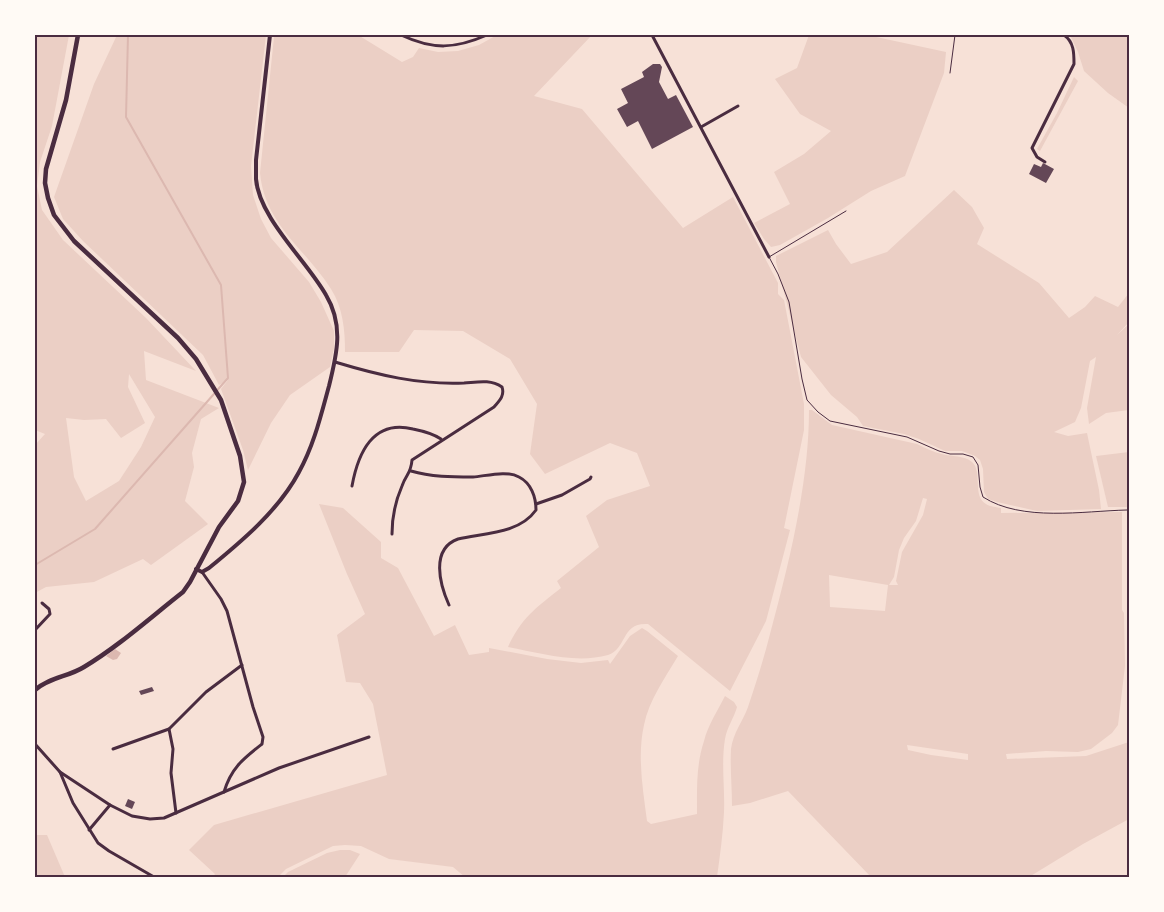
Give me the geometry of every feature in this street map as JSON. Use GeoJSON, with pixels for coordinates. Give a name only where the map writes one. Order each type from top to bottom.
{"type":"FeatureCollection","features":[{"type":"Feature","properties":{"kind":"main road"},"geometry":{"type":"LineString","coordinates":[[35,690],[51,679],[72,673],[84,667],[183,592],[238,501],[244,482],[240,456],[221,400],[196,359],[178,338],[74,241],[54,215],[45,183],[46,169],[66,100],[78,35]]}},
{"type":"Feature","properties":{"kind":"street"},"geometry":{"type":"LineString","coordinates":[[202,572],[223,557],[262,521],[299,473],[310,450],[335,362],[338,332],[334,310],[317,280],[275,224],[262,200],[256,181],[256,160],[270,35]]}},
{"type":"Feature","properties":{"kind":"street"},"geometry":{"type":"LineString","coordinates":[[402,35],[418,43],[436,46],[452,46],[471,42],[487,35]]}},
{"type":"Feature","properties":{"kind":"street"},"geometry":{"type":"LineString","coordinates":[[652,35],[769,256]]}},
{"type":"Feature","properties":{"kind":"street"},"geometry":{"type":"LineString","coordinates":[[1045,162],[1037,157],[1032,148],[1074,64],[1074,51],[1068,38],[1064,35]]}},
{"type":"Feature","properties":{"kind":"street"},"geometry":{"type":"LineString","coordinates":[[701,127],[738,106]]}},
{"type":"Feature","properties":{"kind":"street"},"geometry":{"type":"LineString","coordinates":[[335,362],[411,381],[439,383],[491,382],[502,387],[502,397],[494,407],[441,439],[412,460],[411,471],[403,483],[397,498],[392,517],[392,534]]}},
{"type":"Feature","properties":{"kind":"street"},"geometry":{"type":"LineString","coordinates":[[352,486],[355,468],[363,448],[376,435],[389,428],[400,426],[434,434],[441,439]]}},
{"type":"Feature","properties":{"kind":"street"},"geometry":{"type":"LineString","coordinates":[[411,471],[439,477],[474,477],[505,474],[518,476],[528,484],[536,504],[536,510],[525,522],[503,530],[451,541],[447,545],[441,555],[439,571],[441,584],[449,605]]}},
{"type":"Feature","properties":{"kind":"street"},"geometry":{"type":"LineString","coordinates":[[536,504],[562,495],[591,477]]}},
{"type":"Feature","properties":{"kind":"street"},"geometry":{"type":"LineString","coordinates":[[196,569],[202,572],[227,611],[263,737],[262,744],[238,764],[228,780],[224,792]]}},
{"type":"Feature","properties":{"kind":"street"},"geometry":{"type":"LineString","coordinates":[[35,630],[50,614],[49,609],[42,603]]}},
{"type":"Feature","properties":{"kind":"street"},"geometry":{"type":"LineString","coordinates":[[113,749],[169,729],[206,692],[242,665]]}},
{"type":"Feature","properties":{"kind":"street"},"geometry":{"type":"LineString","coordinates":[[169,729],[173,749],[171,773],[176,813]]}},
{"type":"Feature","properties":{"kind":"street"},"geometry":{"type":"LineString","coordinates":[[35,744],[60,772],[110,805],[132,816],[150,819],[164,818],[279,768],[369,737]]}},
{"type":"Feature","properties":{"kind":"street"},"geometry":{"type":"LineString","coordinates":[[60,772],[73,804],[98,843],[108,851],[154,877]]}},
{"type":"Feature","properties":{"kind":"street"},"geometry":{"type":"LineString","coordinates":[[89,830],[110,805]]}},
{"type":"Feature","properties":{"kind":"lane"},"geometry":{"type":"LineString","coordinates":[[950,73],[955,35]]}},
{"type":"Feature","properties":{"kind":"lane"},"geometry":{"type":"LineString","coordinates":[[846,211],[769,256],[789,302],[807,400],[818,412],[830,421],[907,437],[939,451],[973,457],[978,465],[983,497],[992,503],[1035,513],[1127,510]]}},
{"type":"Feature","properties":{"kind":"shaded area"},"geometry":{"type":"Polygon","coordinates":[[[35,35],[69,35],[52,126],[40,162],[37,186],[42,210],[63,240],[146,318],[196,371],[144,351],[146,380],[219,408],[201,419],[192,453],[194,467],[185,501],[208,524],[151,565],[143,559],[94,582],[46,587],[35,593],[35,445],[45,434],[35,430],[35,35]],[[129,374],[128,387],[145,423],[121,438],[106,419],[84,420],[66,418],[74,477],[86,501],[119,481],[141,447],[155,417],[129,374]]]}},
{"type":"Feature","properties":{"kind":"shaded area"},"geometry":{"type":"Polygon","coordinates":[[[117,35],[266,35],[251,166],[253,195],[261,219],[271,238],[309,282],[321,302],[334,331],[334,348],[330,367],[290,395],[271,423],[248,470],[243,450],[221,389],[228,380],[219,385],[203,355],[83,241],[63,219],[54,197],[94,84],[117,35]]]}},
{"type":"Feature","properties":{"kind":"shaded area"},"geometry":{"type":"Polygon","coordinates":[[[272,35],[358,35],[402,62],[413,57],[419,48],[438,52],[458,51],[479,45],[497,35],[592,35],[534,96],[582,109],[683,228],[733,197],[778,283],[778,294],[784,300],[804,404],[804,430],[784,528],[790,530],[766,621],[730,691],[648,624],[633,627],[628,631],[614,652],[596,657],[558,657],[508,647],[524,621],[537,607],[561,588],[557,581],[599,547],[586,516],[607,500],[650,486],[637,453],[610,443],[545,474],[530,454],[537,404],[510,359],[463,331],[414,330],[399,352],[345,352],[342,319],[335,296],[321,274],[278,222],[263,191],[260,173],[274,37],[272,35]]]}},
{"type":"Feature","properties":{"kind":"shaded area"},"geometry":{"type":"Polygon","coordinates":[[[809,35],[867,35],[946,52],[944,73],[905,176],[871,191],[780,245],[771,247],[754,223],[790,204],[774,172],[804,154],[831,131],[800,114],[775,79],[797,68],[809,35]]]}},
{"type":"Feature","properties":{"kind":"shaded area"},"geometry":{"type":"Polygon","coordinates":[[[1070,35],[1129,35],[1129,108],[1108,93],[1084,71],[1070,35]]]}},
{"type":"Feature","properties":{"kind":"shaded area"},"geometry":{"type":"Polygon","coordinates":[[[1074,77],[1078,81],[1040,151],[1037,149],[1074,77]]]}},
{"type":"Feature","properties":{"kind":"shaded area"},"geometry":{"type":"Polygon","coordinates":[[[954,190],[972,207],[984,228],[977,244],[1039,283],[1069,318],[1085,307],[1095,296],[1118,307],[1129,293],[1129,322],[1117,335],[1129,324],[1129,410],[1106,413],[1089,424],[1087,408],[1096,357],[1090,361],[1081,408],[1075,422],[1054,432],[1068,436],[1087,433],[1101,509],[1037,511],[988,499],[984,492],[983,469],[980,460],[975,456],[962,451],[945,451],[904,434],[863,426],[857,417],[831,395],[801,357],[776,256],[828,230],[851,264],[887,252],[954,190]]]}},
{"type":"Feature","properties":{"kind":"shaded area"},"geometry":{"type":"Polygon","coordinates":[[[809,410],[812,410],[832,425],[917,444],[939,453],[965,458],[975,466],[979,495],[982,500],[989,506],[1001,508],[1001,513],[1122,512],[1122,610],[1124,613],[1125,666],[1118,725],[1112,733],[1091,749],[1078,752],[1046,751],[1006,754],[1007,759],[1086,756],[1129,742],[1129,819],[1029,877],[871,877],[788,791],[750,803],[732,806],[732,743],[748,707],[757,680],[784,579],[802,494],[809,410]],[[923,498],[916,521],[904,538],[899,550],[894,577],[889,585],[898,585],[896,581],[902,552],[923,515],[927,499],[923,498]],[[829,575],[830,607],[885,611],[888,585],[829,575]],[[907,745],[908,750],[968,760],[968,754],[907,745]]]}},
{"type":"Feature","properties":{"kind":"shaded area"},"geometry":{"type":"Polygon","coordinates":[[[1129,452],[1129,507],[1108,507],[1096,456],[1129,452]]]}},
{"type":"Feature","properties":{"kind":"shaded area"},"geometry":{"type":"Polygon","coordinates":[[[319,504],[343,508],[381,542],[381,558],[398,568],[434,636],[455,625],[469,655],[489,652],[489,648],[547,659],[581,663],[608,660],[610,664],[630,636],[642,628],[678,656],[658,689],[646,716],[642,737],[642,785],[647,821],[651,824],[697,814],[698,768],[701,750],[711,723],[725,696],[734,702],[737,707],[726,735],[724,748],[724,812],[717,877],[465,877],[453,867],[389,859],[361,846],[345,845],[333,846],[286,869],[278,877],[213,877],[215,874],[189,850],[214,825],[387,775],[373,704],[360,683],[346,682],[337,635],[365,614],[319,504]]]}},
{"type":"Feature","properties":{"kind":"shaded area"},"geometry":{"type":"Polygon","coordinates":[[[115,649],[121,653],[117,659],[113,660],[106,656],[115,649]]]}},
{"type":"Feature","properties":{"kind":"shaded area"},"geometry":{"type":"Polygon","coordinates":[[[35,835],[47,835],[65,877],[35,877],[35,835]]]}},
{"type":"Feature","properties":{"kind":"shaded area"},"geometry":{"type":"Polygon","coordinates":[[[350,850],[360,854],[345,877],[283,877],[288,872],[327,853],[350,850]]]}},
{"type":"Feature","properties":{"kind":"building"},"geometry":{"type":"Polygon","coordinates":[[[653,64],[660,64],[662,67],[659,82],[668,99],[676,95],[693,127],[652,149],[638,121],[627,127],[617,109],[628,103],[621,89],[644,77],[642,72],[653,64]]]}},
{"type":"Feature","properties":{"kind":"building"},"geometry":{"type":"Polygon","coordinates":[[[1043,163],[1054,169],[1046,183],[1029,174],[1034,164],[1041,167],[1043,163]]]}},
{"type":"Feature","properties":{"kind":"building"},"geometry":{"type":"Polygon","coordinates":[[[152,687],[154,691],[141,695],[139,691],[152,687]]]}},
{"type":"Feature","properties":{"kind":"building"},"geometry":{"type":"Polygon","coordinates":[[[128,799],[135,802],[132,809],[125,806],[128,799]]]}},
{"type":"Feature","properties":{"kind":"waterway"},"geometry":{"type":"LineString","coordinates":[[35,565],[95,529],[228,378],[221,285],[126,117],[128,35]]}}]}
